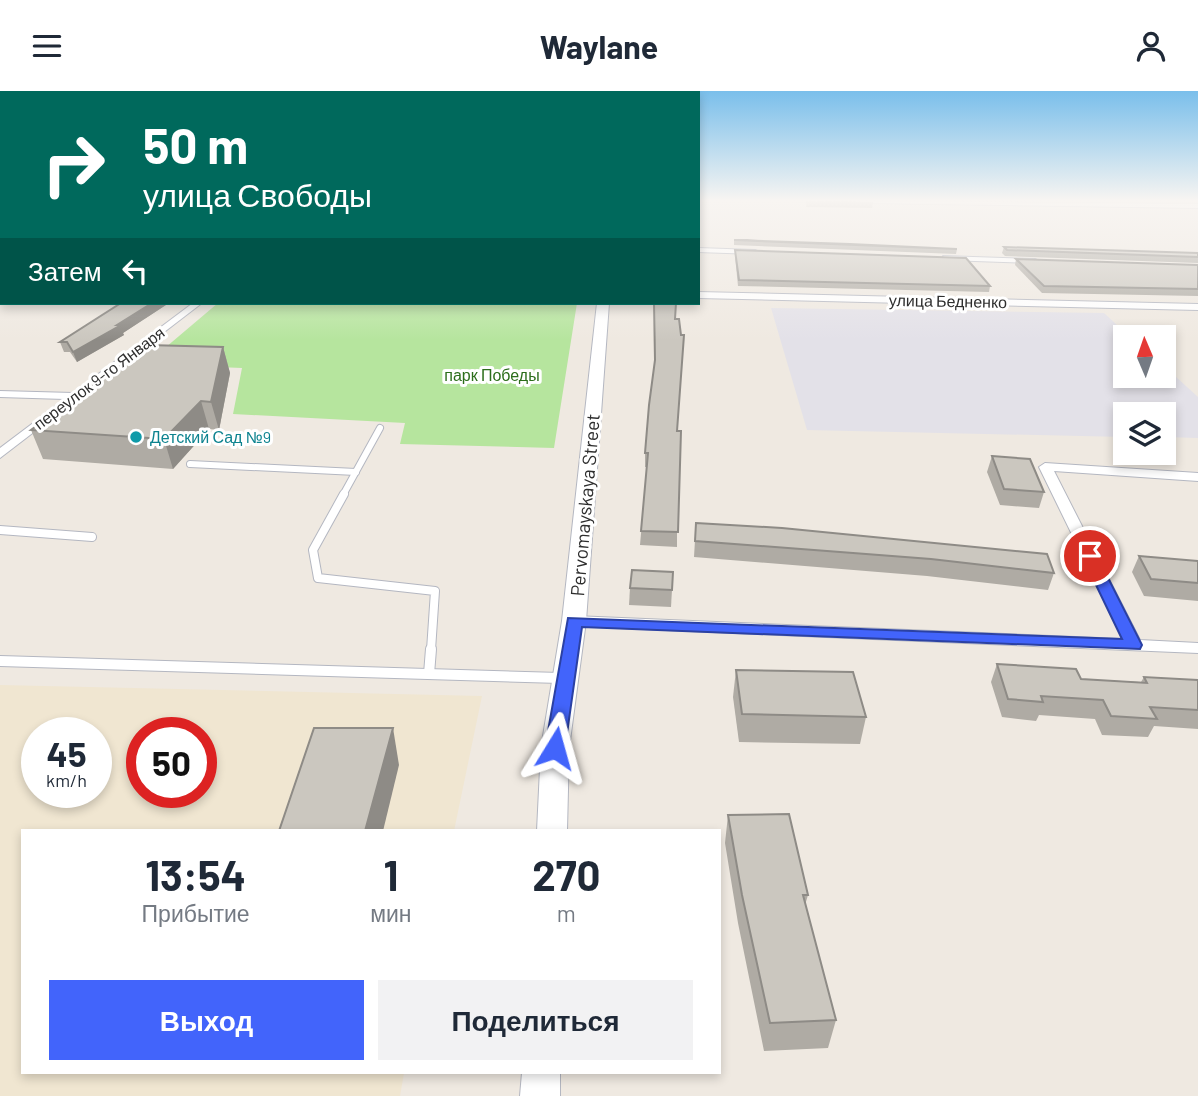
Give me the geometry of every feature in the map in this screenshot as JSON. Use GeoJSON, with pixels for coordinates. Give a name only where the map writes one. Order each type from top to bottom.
{"type":"FeatureCollection","features":[{"type":"Feature","properties":{"kind":"main road","name":"Pervomayskaya Street"},"geometry":{"type":"LineString","coordinates":[[552,829],[555,748],[574,621],[603,305]]}},
{"type":"Feature","properties":{"kind":"main road"},"geometry":{"type":"LineString","coordinates":[[540,1096],[541,1074]]}},
{"type":"Feature","properties":{"kind":"street"},"geometry":{"type":"LineString","coordinates":[[700,250],[761,253]]}},
{"type":"Feature","properties":{"kind":"street"},"geometry":{"type":"LineString","coordinates":[[932,258],[1048,261]]}},
{"type":"Feature","properties":{"kind":"street","name":"улица Бедненко"},"geometry":{"type":"LineString","coordinates":[[700,295],[1198,307]]}},
{"type":"Feature","properties":{"kind":"street","name":"переулок 9-го Января"},"geometry":{"type":"LineString","coordinates":[[0,454],[195,305]]}},
{"type":"Feature","properties":{"kind":"street"},"geometry":{"type":"LineString","coordinates":[[0,394],[73,396]]}},
{"type":"Feature","properties":{"kind":"street"},"geometry":{"type":"LineString","coordinates":[[1134,645],[1045,467],[1198,477]]}},
{"type":"Feature","properties":{"kind":"street"},"geometry":{"type":"LineString","coordinates":[[574,621],[1198,648]]}},
{"type":"Feature","properties":{"kind":"lane"},"geometry":{"type":"LineString","coordinates":[[380,428],[313,550],[318,578],[435,590],[429,674]]}},
{"type":"Feature","properties":{"kind":"lane"},"geometry":{"type":"LineString","coordinates":[[190,464],[356,472]]}},
{"type":"Feature","properties":{"kind":"lane"},"geometry":{"type":"LineString","coordinates":[[0,530],[92,537]]}},
{"type":"Feature","properties":{"kind":"lane"},"geometry":{"type":"LineString","coordinates":[[0,660],[565,678]]}},
{"type":"Feature","properties":{"kind":"shaded area"},"geometry":{"type":"Polygon","coordinates":[[[771,308],[1104,313],[1117,325],[1113,325],[1113,389],[1176,389],[1176,377],[1198,397],[1198,438],[1176,437],[1176,402],[1113,402],[1113,437],[807,430],[771,308]]]}},
{"type":"Feature","properties":{"kind":"shaded area"},"geometry":{"type":"Polygon","coordinates":[[[0,685],[482,696],[454,829],[21,829],[21,1074],[404,1074],[400,1096],[0,1096],[0,685]]]}},
{"type":"Feature","properties":{"kind":"green space","name":"парк Победы"},"geometry":{"type":"Polygon","coordinates":[[[216,305],[577,305],[554,448],[400,444],[405,423],[233,414],[242,368],[146,364],[216,305]]]}},
{"type":"Feature","properties":{"kind":"building"},"geometry":{"type":"Polygon","coordinates":[[[1004,247],[1198,253],[1198,257],[1007,250],[1004,247]]]}},
{"type":"Feature","properties":{"kind":"building"},"geometry":{"type":"Polygon","coordinates":[[[735,250],[966,258],[990,286],[739,280],[735,250]]]}},
{"type":"Feature","properties":{"kind":"building"},"geometry":{"type":"Polygon","coordinates":[[[1016,259],[1198,265],[1198,289],[1044,286],[1016,259]]]}},
{"type":"Feature","properties":{"kind":"building"},"geometry":{"type":"Polygon","coordinates":[[[118,305],[149,305],[117,325],[121,325],[73,352],[67,342],[60,342],[118,305]]]}},
{"type":"Feature","properties":{"kind":"building"},"geometry":{"type":"Polygon","coordinates":[[[654,305],[676,305],[675,319],[679,319],[681,335],[684,335],[677,431],[681,431],[678,532],[641,531],[648,453],[645,453],[655,360],[654,305]]]}},
{"type":"Feature","properties":{"kind":"building"},"geometry":{"type":"Polygon","coordinates":[[[147,345],[223,347],[211,402],[201,401],[164,439],[31,430],[147,345]]]}},
{"type":"Feature","properties":{"kind":"building"},"geometry":{"type":"Polygon","coordinates":[[[992,456],[1030,459],[1044,492],[1004,489],[992,456]]]}},
{"type":"Feature","properties":{"kind":"building"},"geometry":{"type":"Polygon","coordinates":[[[696,523],[782,528],[1047,554],[1054,573],[931,559],[695,541],[696,523]]]}},
{"type":"Feature","properties":{"kind":"building"},"geometry":{"type":"Polygon","coordinates":[[[1139,556],[1198,561],[1198,583],[1151,579],[1139,556]]]}},
{"type":"Feature","properties":{"kind":"building"},"geometry":{"type":"Polygon","coordinates":[[[632,570],[673,572],[672,590],[630,588],[632,570]]]}},
{"type":"Feature","properties":{"kind":"building"},"geometry":{"type":"Polygon","coordinates":[[[997,664],[1076,669],[1081,679],[1147,683],[1144,677],[1198,680],[1198,710],[1150,707],[1157,719],[1111,716],[1103,700],[1041,696],[1043,702],[1008,699],[997,664]]]}},
{"type":"Feature","properties":{"kind":"building"},"geometry":{"type":"Polygon","coordinates":[[[736,670],[853,672],[866,717],[742,714],[736,670]]]}},
{"type":"Feature","properties":{"kind":"building"},"geometry":{"type":"Polygon","coordinates":[[[314,728],[393,728],[366,829],[280,829],[314,728]]]}},
{"type":"Feature","properties":{"kind":"building"},"geometry":{"type":"Polygon","coordinates":[[[789,814],[808,895],[803,895],[836,1020],[770,1023],[742,895],[728,815],[789,814]]]}},
{"type":"Feature","properties":{"kind":"place","name":"Детский Сад №9"},"geometry":{"type":"Point","coordinates":[136,437]}},
{"type":"Feature","properties":{"kind":"route"},"geometry":{"type":"LineString","coordinates":[[555,748],[574,621],[1134,645],[1090,556]]}}]}
